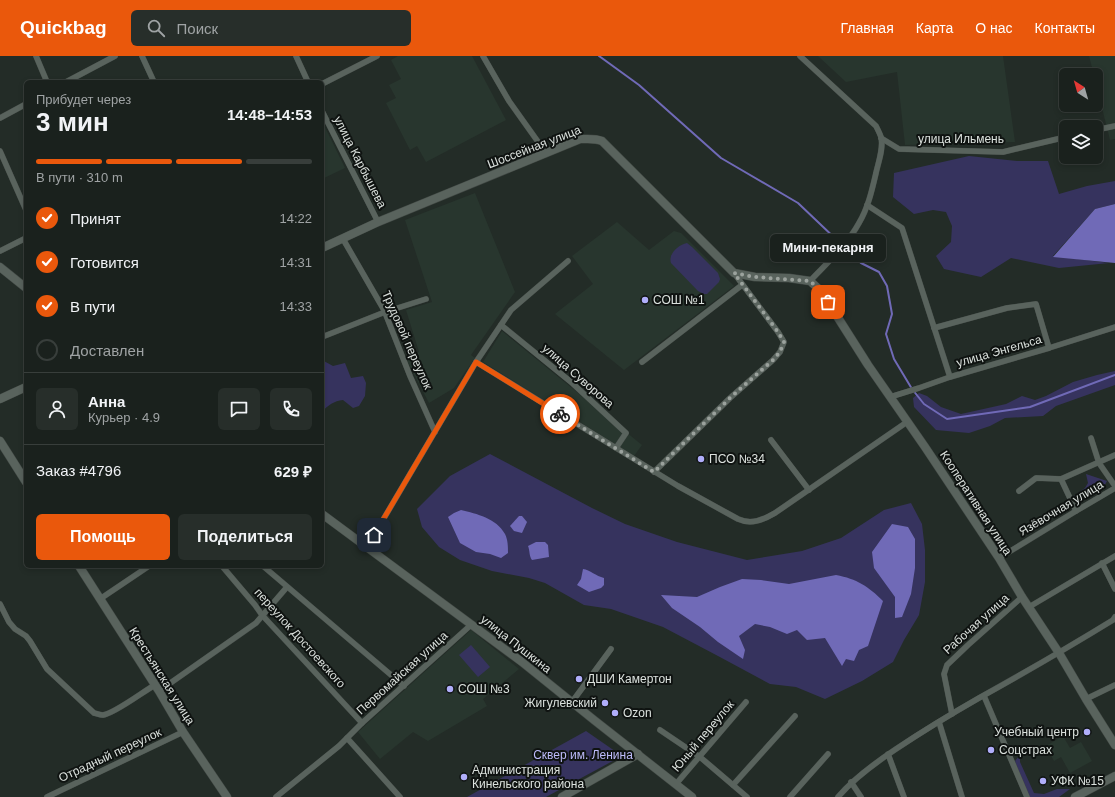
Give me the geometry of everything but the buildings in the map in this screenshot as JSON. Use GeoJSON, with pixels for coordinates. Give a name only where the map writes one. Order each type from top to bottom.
{"type":"FeatureCollection","features":[{"type":"Feature","properties":{"kind":"street"},"geometry":{"type":"LineString","coordinates":[[36,56],[46,80]]}},
{"type":"Feature","properties":{"kind":"street"},"geometry":{"type":"LineString","coordinates":[[70,80],[114,56]]}},
{"type":"Feature","properties":{"kind":"street"},"geometry":{"type":"LineString","coordinates":[[142,56],[153,80]]}},
{"type":"Feature","properties":{"kind":"street"},"geometry":{"type":"LineString","coordinates":[[296,56],[307,80]]}},
{"type":"Feature","properties":{"kind":"street"},"geometry":{"type":"LineString","coordinates":[[324,83],[377,56]]}},
{"type":"Feature","properties":{"kind":"street"},"geometry":{"type":"LineString","coordinates":[[483,56],[508,101],[546,153]]}},
{"type":"Feature","properties":{"kind":"street","name":"улица Ильмень"},"geometry":{"type":"LineString","coordinates":[[800,56],[876,126],[882,138],[899,150],[1003,152],[1059,139]]}},
{"type":"Feature","properties":{"kind":"street"},"geometry":{"type":"LineString","coordinates":[[0,118],[24,105]]}},
{"type":"Feature","properties":{"kind":"street","name":"улица Карбышева"},"geometry":{"type":"LineString","coordinates":[[324,115],[378,222]]}},
{"type":"Feature","properties":{"kind":"street"},"geometry":{"type":"LineString","coordinates":[[1103,129],[1115,126]]}},
{"type":"Feature","properties":{"kind":"street","name":"Шоссейная улица"},"geometry":{"type":"LineString","coordinates":[[324,247],[378,222],[546,153],[580,140],[590,138],[602,142],[734,273]]}},
{"type":"Feature","properties":{"kind":"street"},"geometry":{"type":"LineString","coordinates":[[734,273],[755,277],[810,281],[850,238],[860,222],[867,205],[882,149],[882,138]]}},
{"type":"Feature","properties":{"kind":"street"},"geometry":{"type":"LineString","coordinates":[[0,151],[24,205]]}},
{"type":"Feature","properties":{"kind":"street"},"geometry":{"type":"LineString","coordinates":[[867,205],[902,228],[950,377]]}},
{"type":"Feature","properties":{"kind":"street"},"geometry":{"type":"LineString","coordinates":[[0,251],[24,239]]}},
{"type":"Feature","properties":{"kind":"street","name":"Трудовой переулок"},"geometry":{"type":"LineString","coordinates":[[342,239],[385,312],[435,432]]}},
{"type":"Feature","properties":{"kind":"street"},"geometry":{"type":"LineString","coordinates":[[367,547],[476,362],[511,310],[568,261]]}},
{"type":"Feature","properties":{"kind":"street"},"geometry":{"type":"LineString","coordinates":[[0,267],[24,286]]}},
{"type":"Feature","properties":{"kind":"street"},"geometry":{"type":"LineString","coordinates":[[654,472],[780,352],[784,342],[734,273]]}},
{"type":"Feature","properties":{"kind":"street","name":"Кооперативная улица"},"geometry":{"type":"LineString","coordinates":[[810,281],[821,291],[868,365],[999,558],[1115,745]]}},
{"type":"Feature","properties":{"kind":"street"},"geometry":{"type":"LineString","coordinates":[[642,362],[742,285]]}},
{"type":"Feature","properties":{"kind":"street"},"geometry":{"type":"LineString","coordinates":[[324,336],[385,312],[426,299]]}},
{"type":"Feature","properties":{"kind":"street"},"geometry":{"type":"LineString","coordinates":[[934,328],[1007,308],[1036,304],[1049,348]]}},
{"type":"Feature","properties":{"kind":"street","name":"улица Суворова"},"geometry":{"type":"LineString","coordinates":[[501,325],[571,382],[626,433],[616,448]]}},
{"type":"Feature","properties":{"kind":"street","name":"улица Энгельса"},"geometry":{"type":"LineString","coordinates":[[890,397],[909,392],[950,377],[1115,327]]}},
{"type":"Feature","properties":{"kind":"street"},"geometry":{"type":"LineString","coordinates":[[476,362],[654,472],[738,519],[748,522],[762,520],[769,516],[907,422]]}},
{"type":"Feature","properties":{"kind":"street"},"geometry":{"type":"LineString","coordinates":[[0,398],[24,389]]}},
{"type":"Feature","properties":{"kind":"street"},"geometry":{"type":"LineString","coordinates":[[1091,438],[1099,463],[1115,487]]}},
{"type":"Feature","properties":{"kind":"street"},"geometry":{"type":"LineString","coordinates":[[771,440],[809,490]]}},
{"type":"Feature","properties":{"kind":"street"},"geometry":{"type":"LineString","coordinates":[[0,441],[24,479]]}},
{"type":"Feature","properties":{"kind":"street","name":"Язёвочная улица"},"geometry":{"type":"LineString","coordinates":[[1019,491],[1036,478],[1061,479],[1115,455]]}},
{"type":"Feature","properties":{"kind":"street"},"geometry":{"type":"LineString","coordinates":[[1061,479],[1076,511]]}},
{"type":"Feature","properties":{"kind":"street","name":"Язёвочная улица"},"geometry":{"type":"LineString","coordinates":[[999,558],[1115,487]]}},
{"type":"Feature","properties":{"kind":"street","name":"улица Пушкина"},"geometry":{"type":"LineString","coordinates":[[324,515],[472,624],[692,797]]}},
{"type":"Feature","properties":{"kind":"street"},"geometry":{"type":"LineString","coordinates":[[1029,607],[1115,556]]}},
{"type":"Feature","properties":{"kind":"street"},"geometry":{"type":"LineString","coordinates":[[1102,563],[1115,589]]}},
{"type":"Feature","properties":{"kind":"street","name":"Крестьянская улица"},"geometry":{"type":"LineString","coordinates":[[80,568],[157,688],[183,732],[227,797]]}},
{"type":"Feature","properties":{"kind":"street"},"geometry":{"type":"LineString","coordinates":[[100,599],[146,568]]}},
{"type":"Feature","properties":{"kind":"street","name":"переулок Достоевского"},"geometry":{"type":"LineString","coordinates":[[224,568],[262,615],[362,723]]}},
{"type":"Feature","properties":{"kind":"street"},"geometry":{"type":"LineString","coordinates":[[265,568],[404,686]]}},
{"type":"Feature","properties":{"kind":"street"},"geometry":{"type":"LineString","coordinates":[[0,604],[9,622],[15,629],[26,636],[47,669],[94,713],[105,715],[157,688],[256,623],[287,587]]}},
{"type":"Feature","properties":{"kind":"street","name":"Рабочая улица"},"geometry":{"type":"LineString","coordinates":[[952,714],[944,674],[947,665],[1022,597]]}},
{"type":"Feature","properties":{"kind":"street"},"geometry":{"type":"LineString","coordinates":[[838,797],[851,782],[888,754],[952,714],[1059,653],[1113,620],[1115,617]]}},
{"type":"Feature","properties":{"kind":"street","name":"Первомайская улица"},"geometry":{"type":"LineString","coordinates":[[276,797],[339,746],[362,723],[472,624]]}},
{"type":"Feature","properties":{"kind":"street"},"geometry":{"type":"LineString","coordinates":[[572,702],[612,648]]}},
{"type":"Feature","properties":{"kind":"street"},"geometry":{"type":"LineString","coordinates":[[1086,699],[1115,685]]}},
{"type":"Feature","properties":{"kind":"street"},"geometry":{"type":"LineString","coordinates":[[984,696],[1027,797]]}},
{"type":"Feature","properties":{"kind":"street","name":"Юный переулок"},"geometry":{"type":"LineString","coordinates":[[676,784],[746,702]]}},
{"type":"Feature","properties":{"kind":"street"},"geometry":{"type":"LineString","coordinates":[[733,785],[795,716]]}},
{"type":"Feature","properties":{"kind":"street"},"geometry":{"type":"LineString","coordinates":[[939,722],[962,797]]}},
{"type":"Feature","properties":{"kind":"street"},"geometry":{"type":"LineString","coordinates":[[660,730],[700,757],[747,797]]}},
{"type":"Feature","properties":{"kind":"street","name":"Отрадный переулок"},"geometry":{"type":"LineString","coordinates":[[47,797],[183,732]]}},
{"type":"Feature","properties":{"kind":"street"},"geometry":{"type":"LineString","coordinates":[[347,738],[400,797]]}},
{"type":"Feature","properties":{"kind":"street"},"geometry":{"type":"LineString","coordinates":[[562,797],[638,754]]}},
{"type":"Feature","properties":{"kind":"street"},"geometry":{"type":"LineString","coordinates":[[790,797],[828,754]]}},
{"type":"Feature","properties":{"kind":"street"},"geometry":{"type":"LineString","coordinates":[[888,754],[904,797]]}},
{"type":"Feature","properties":{"kind":"street"},"geometry":{"type":"LineString","coordinates":[[1075,797],[1115,776]]}},
{"type":"Feature","properties":{"kind":"street"},"geometry":{"type":"LineString","coordinates":[[851,782],[861,797]]}},
{"type":"Feature","properties":{"kind":"shaded area"},"geometry":{"type":"Polygon","coordinates":[[[398,56],[472,56],[506,120],[426,162],[417,146],[410,150],[386,103],[396,98],[389,85],[401,79],[391,60],[398,56]]]}},
{"type":"Feature","properties":{"kind":"shaded area"},"geometry":{"type":"Polygon","coordinates":[[[818,56],[1003,56],[1015,142],[905,145],[897,72],[846,82],[818,56]]]}},
{"type":"Feature","properties":{"kind":"shaded area"},"geometry":{"type":"Polygon","coordinates":[[[1089,56],[1115,56],[1115,139],[1110,140],[1103,112],[1103,68],[1092,68],[1089,56]]]}},
{"type":"Feature","properties":{"kind":"shaded area"},"geometry":{"type":"Polygon","coordinates":[[[324,125],[345,168],[324,178],[324,125]]]}},
{"type":"Feature","properties":{"kind":"shaded area"},"geometry":{"type":"Polygon","coordinates":[[[475,193],[515,292],[471,355],[475,358],[454,388],[429,403],[406,359],[419,352],[406,310],[432,302],[405,220],[475,193]]]}},
{"type":"Feature","properties":{"kind":"shaded area"},"geometry":{"type":"Polygon","coordinates":[[[1115,204],[1115,263],[1053,257],[1095,209],[1115,204]]]}},
{"type":"Feature","properties":{"kind":"shaded area","name":"СОШ №1"},"geometry":{"type":"Polygon","coordinates":[[[617,222],[649,250],[674,231],[681,233],[734,286],[624,370],[555,314],[593,284],[572,256],[617,222]]]}},
{"type":"Feature","properties":{"kind":"shaded area"},"geometry":{"type":"Polygon","coordinates":[[[502,331],[642,445],[634,456],[483,362],[502,331]]]}},
{"type":"Feature","properties":{"kind":"shaded area"},"geometry":{"type":"Polygon","coordinates":[[[461,510],[486,518],[497,524],[506,536],[508,553],[501,558],[490,554],[476,552],[460,543],[448,517],[461,510]]]}},
{"type":"Feature","properties":{"kind":"shaded area"},"geometry":{"type":"Polygon","coordinates":[[[519,516],[522,516],[527,522],[522,533],[514,531],[510,526],[519,516]]]}},
{"type":"Feature","properties":{"kind":"shaded area"},"geometry":{"type":"Polygon","coordinates":[[[892,524],[908,527],[915,539],[915,568],[911,594],[902,617],[895,618],[895,597],[874,568],[872,552],[892,524]]]}},
{"type":"Feature","properties":{"kind":"shaded area"},"geometry":{"type":"Polygon","coordinates":[[[536,542],[545,542],[548,545],[549,557],[532,560],[528,546],[536,542]]]}},
{"type":"Feature","properties":{"kind":"shaded area"},"geometry":{"type":"Polygon","coordinates":[[[583,569],[604,578],[604,585],[601,588],[589,592],[577,585],[581,579],[583,569]]]}},
{"type":"Feature","properties":{"kind":"shaded area"},"geometry":{"type":"Polygon","coordinates":[[[836,575],[862,584],[883,601],[868,646],[859,650],[854,661],[846,659],[842,666],[825,638],[807,640],[797,630],[787,634],[770,627],[755,624],[739,636],[745,650],[743,659],[672,608],[661,595],[697,597],[742,579],[789,584],[836,575]]]}},
{"type":"Feature","properties":{"kind":"shaded area","name":"СОШ №3"},"geometry":{"type":"Polygon","coordinates":[[[471,630],[519,669],[483,699],[487,706],[428,741],[413,732],[380,759],[358,732],[471,630]]]}},
{"type":"Feature","properties":{"kind":"shaded area"},"geometry":{"type":"Polygon","coordinates":[[[1063,736],[1070,748],[1081,742],[1092,761],[1070,773],[1061,757],[1054,761],[1046,746],[1063,736]]]}},
{"type":"Feature","properties":{"kind":"green space"},"geometry":{"type":"Polygon","coordinates":[[[969,156],[1017,161],[1048,161],[1059,194],[1087,186],[1115,181],[1115,204],[1095,209],[1053,256],[1109,263],[1059,268],[1011,258],[981,277],[944,269],[936,256],[951,242],[952,226],[946,212],[933,210],[914,214],[893,197],[894,173],[969,156]]]}},
{"type":"Feature","properties":{"kind":"green space"},"geometry":{"type":"Polygon","coordinates":[[[687,243],[718,273],[720,279],[719,282],[707,294],[698,291],[671,263],[670,260],[674,250],[687,243]]]}},
{"type":"Feature","properties":{"kind":"green space"},"geometry":{"type":"Polygon","coordinates":[[[324,361],[333,366],[345,363],[351,378],[363,376],[366,383],[365,396],[359,406],[353,408],[343,400],[337,401],[324,410],[324,361]]]}},
{"type":"Feature","properties":{"kind":"green space"},"geometry":{"type":"Polygon","coordinates":[[[1115,371],[1115,385],[1056,406],[1043,416],[1005,418],[990,426],[969,433],[936,430],[914,407],[913,398],[919,393],[927,396],[941,407],[961,414],[1006,404],[1022,396],[1035,400],[1073,382],[1115,371]]]}},
{"type":"Feature","properties":{"kind":"green space"},"geometry":{"type":"Polygon","coordinates":[[[490,454],[625,524],[677,542],[747,560],[802,551],[841,538],[884,510],[911,503],[922,524],[925,550],[925,582],[919,615],[893,662],[862,681],[825,699],[796,687],[770,684],[663,627],[611,609],[584,605],[545,583],[529,578],[492,571],[460,560],[439,547],[422,527],[417,509],[450,476],[490,454]]]}},
{"type":"Feature","properties":{"kind":"green space"},"geometry":{"type":"Polygon","coordinates":[[[1086,474],[1107,481],[1102,490],[1091,492],[1080,503],[1075,501],[1074,496],[1085,488],[1088,483],[1086,474]]]}},
{"type":"Feature","properties":{"kind":"green space"},"geometry":{"type":"Polygon","coordinates":[[[471,645],[490,667],[478,677],[459,655],[471,645]]]}},
{"type":"Feature","properties":{"kind":"green space","name":"Сквер им. Ленина"},"geometry":{"type":"Polygon","coordinates":[[[586,731],[622,756],[546,797],[467,797],[586,731]]]}},
{"type":"Feature","properties":{"kind":"green space"},"geometry":{"type":"Polygon","coordinates":[[[1020,755],[1020,762],[1034,793],[1044,794],[1057,789],[1070,789],[1059,797],[1027,797],[1015,761],[1020,755]]]}},
{"type":"Feature","properties":{"kind":"waterway"},"geometry":{"type":"LineString","coordinates":[[599,56],[639,85],[721,158],[798,203],[861,263],[879,272],[887,286],[892,314],[886,334],[894,359],[912,389],[924,404],[947,419],[1030,407],[1115,375]]}},
{"type":"Feature","properties":{"kind":"way so far"},"geometry":{"type":"LineString","coordinates":[[560,414],[654,472],[780,352],[784,342],[734,273],[755,277],[789,278],[810,281],[821,291],[828,302]]}},
{"type":"Feature","properties":{"kind":"place","name":"СОШ №1"},"geometry":{"type":"Point","coordinates":[645,300]}},
{"type":"Feature","properties":{"kind":"place","name":"Мини-пекарня"},"geometry":{"type":"Point","coordinates":[828,302]}},
{"type":"Feature","properties":{"kind":"place","name":"ПСО №34"},"geometry":{"type":"Point","coordinates":[701,459]}},
{"type":"Feature","properties":{"kind":"place","name":"ДШИ Камертон"},"geometry":{"type":"Point","coordinates":[579,679]}},
{"type":"Feature","properties":{"kind":"place","name":"СОШ №3"},"geometry":{"type":"Point","coordinates":[450,689]}},
{"type":"Feature","properties":{"kind":"place","name":"Жигулевский"},"geometry":{"type":"Point","coordinates":[605,703]}},
{"type":"Feature","properties":{"kind":"place","name":"Ozon"},"geometry":{"type":"Point","coordinates":[615,713]}},
{"type":"Feature","properties":{"kind":"place","name":"Учебный центр"},"geometry":{"type":"Point","coordinates":[1087,732]}},
{"type":"Feature","properties":{"kind":"place","name":"Соцстрах"},"geometry":{"type":"Point","coordinates":[991,750]}},
{"type":"Feature","properties":{"kind":"place","name":"Администрация Кинельского района"},"geometry":{"type":"Point","coordinates":[464,777]}},
{"type":"Feature","properties":{"kind":"place","name":"УФК №15"},"geometry":{"type":"Point","coordinates":[1043,781]}},
{"type":"Feature","properties":{"kind":"route"},"geometry":{"type":"LineString","coordinates":[[374,535],[476,362],[560,414]]}}]}
